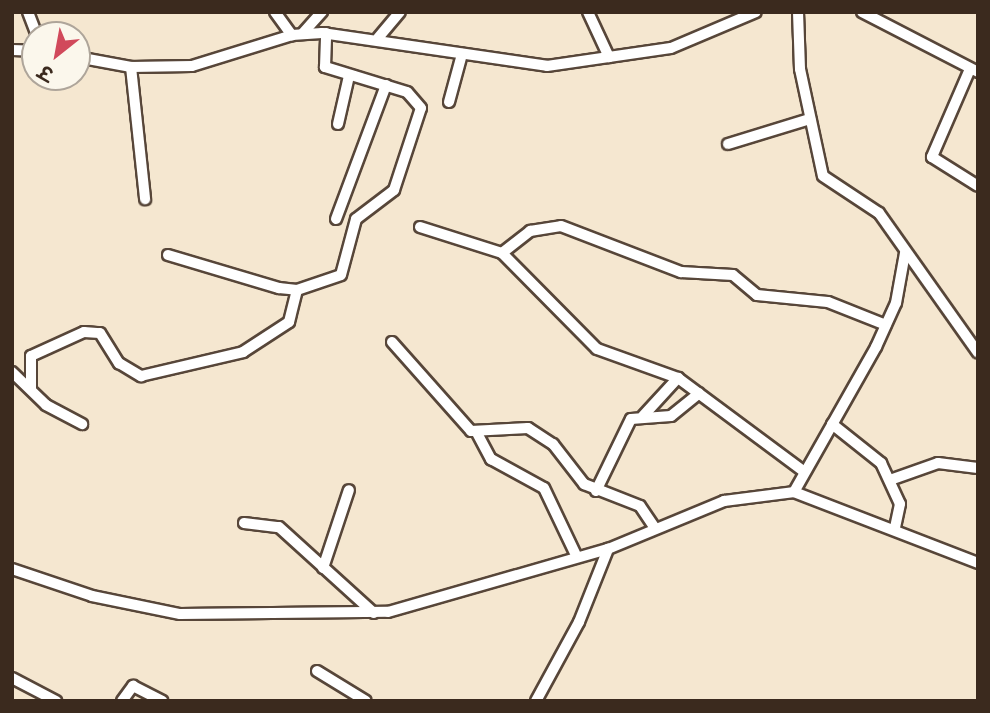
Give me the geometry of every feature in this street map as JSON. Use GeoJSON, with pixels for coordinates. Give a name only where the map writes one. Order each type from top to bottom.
{"type":"FeatureCollection","features":[{"type":"Feature","properties":{"kind":"street"},"geometry":{"type":"LineString","coordinates":[[275,12],[297,35]]}},
{"type":"Feature","properties":{"kind":"street"},"geometry":{"type":"LineString","coordinates":[[297,35],[321,12]]}},
{"type":"Feature","properties":{"kind":"street"},"geometry":{"type":"LineString","coordinates":[[378,38],[400,12]]}},
{"type":"Feature","properties":{"kind":"street"},"geometry":{"type":"LineString","coordinates":[[588,12],[609,57]]}},
{"type":"Feature","properties":{"kind":"street"},"geometry":{"type":"LineString","coordinates":[[91,59],[131,66],[192,66],[297,35],[326,33],[378,38],[537,66],[609,57],[699,40],[756,12]]}},
{"type":"Feature","properties":{"kind":"street"},"geometry":{"type":"LineString","coordinates":[[798,12],[810,119],[823,176],[871,205],[978,353]]}},
{"type":"Feature","properties":{"kind":"street"},"geometry":{"type":"LineString","coordinates":[[862,12],[974,70],[932,157],[978,187]]}},
{"type":"Feature","properties":{"kind":"street"},"geometry":{"type":"LineString","coordinates":[[168,255],[298,290],[341,275],[356,219],[394,190],[421,108],[415,96],[325,67],[326,33]]}},
{"type":"Feature","properties":{"kind":"street"},"geometry":{"type":"LineString","coordinates":[[449,102],[462,54]]}},
{"type":"Feature","properties":{"kind":"street"},"geometry":{"type":"LineString","coordinates":[[131,66],[145,199]]}},
{"type":"Feature","properties":{"kind":"street"},"geometry":{"type":"LineString","coordinates":[[338,124],[349,76]]}},
{"type":"Feature","properties":{"kind":"street"},"geometry":{"type":"LineString","coordinates":[[336,219],[386,85]]}},
{"type":"Feature","properties":{"kind":"street"},"geometry":{"type":"LineString","coordinates":[[728,144],[810,119]]}},
{"type":"Feature","properties":{"kind":"street"},"geometry":{"type":"LineString","coordinates":[[502,253],[530,231],[561,226],[681,272],[733,275],[757,295],[828,302],[886,325]]}},
{"type":"Feature","properties":{"kind":"street"},"geometry":{"type":"LineString","coordinates":[[420,227],[502,253],[597,349],[678,378],[803,471]]}},
{"type":"Feature","properties":{"kind":"street"},"geometry":{"type":"LineString","coordinates":[[794,492],[803,471],[832,425],[886,325],[905,253]]}},
{"type":"Feature","properties":{"kind":"street"},"geometry":{"type":"LineString","coordinates":[[31,388],[31,356],[84,332],[100,333],[119,363],[141,376],[243,352],[289,322],[298,290]]}},
{"type":"Feature","properties":{"kind":"street"},"geometry":{"type":"LineString","coordinates":[[393,342],[477,433],[491,458],[544,488],[576,555]]}},
{"type":"Feature","properties":{"kind":"street"},"geometry":{"type":"LineString","coordinates":[[12,372],[46,405],[82,424]]}},
{"type":"Feature","properties":{"kind":"street"},"geometry":{"type":"LineString","coordinates":[[596,491],[626,424],[643,416],[678,378]]}},
{"type":"Feature","properties":{"kind":"street"},"geometry":{"type":"LineString","coordinates":[[643,416],[671,416],[699,393]]}},
{"type":"Feature","properties":{"kind":"street"},"geometry":{"type":"LineString","coordinates":[[832,425],[874,454],[890,480],[900,504],[895,527]]}},
{"type":"Feature","properties":{"kind":"street"},"geometry":{"type":"LineString","coordinates":[[477,433],[528,428],[596,491],[640,506],[655,528]]}},
{"type":"Feature","properties":{"kind":"street"},"geometry":{"type":"LineString","coordinates":[[890,480],[938,463],[978,468]]}},
{"type":"Feature","properties":{"kind":"street"},"geometry":{"type":"LineString","coordinates":[[323,568],[349,489]]}},
{"type":"Feature","properties":{"kind":"street"},"geometry":{"type":"LineString","coordinates":[[12,569],[92,596],[180,614],[370,613],[481,589],[576,555],[608,549],[724,501],[794,492],[895,527],[978,563]]}},
{"type":"Feature","properties":{"kind":"street"},"geometry":{"type":"LineString","coordinates":[[244,523],[274,524],[370,613]]}},
{"type":"Feature","properties":{"kind":"street"},"geometry":{"type":"LineString","coordinates":[[536,701],[579,622],[608,549]]}},
{"type":"Feature","properties":{"kind":"street"},"geometry":{"type":"LineString","coordinates":[[317,671],[366,701]]}},
{"type":"Feature","properties":{"kind":"street"},"geometry":{"type":"LineString","coordinates":[[12,678],[56,701]]}},
{"type":"Feature","properties":{"kind":"street"},"geometry":{"type":"LineString","coordinates":[[122,701],[133,686],[162,701]]}}]}
